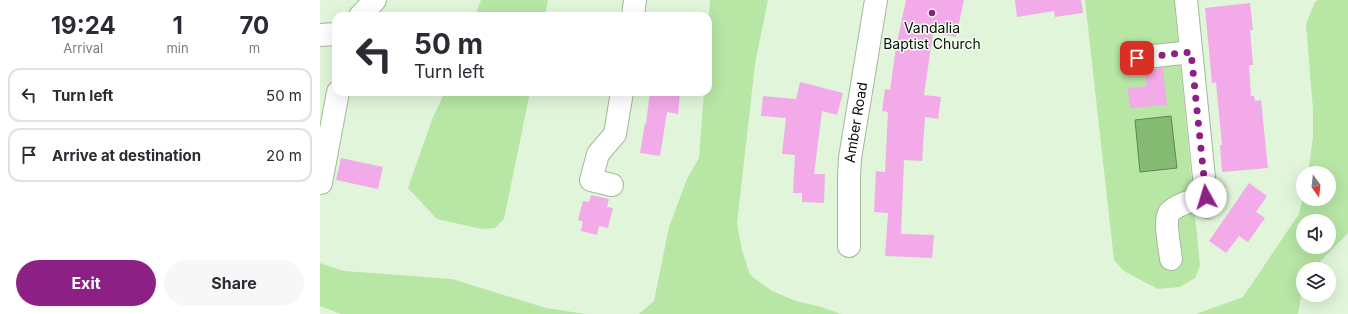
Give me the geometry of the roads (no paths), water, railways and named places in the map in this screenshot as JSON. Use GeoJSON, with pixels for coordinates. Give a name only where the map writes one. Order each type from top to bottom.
{"type":"FeatureCollection","features":[{"type":"Feature","properties":{"kind":"street"},"geometry":{"type":"LineString","coordinates":[[364,12],[375,0]]}},
{"type":"Feature","properties":{"kind":"street"},"geometry":{"type":"LineString","coordinates":[[634,12],[635,0]]}},
{"type":"Feature","properties":{"kind":"street","name":"Amber Road"},"geometry":{"type":"LineString","coordinates":[[849,246],[850,158],[876,0]]}},
{"type":"Feature","properties":{"kind":"street"},"geometry":{"type":"LineString","coordinates":[[1171,259],[1167,222],[1169,214],[1174,208],[1190,201],[1206,202],[1186,0]]}},
{"type":"Feature","properties":{"kind":"street"},"geometry":{"type":"LineString","coordinates":[[320,35],[332,34]]}},
{"type":"Feature","properties":{"kind":"street"},"geometry":{"type":"LineString","coordinates":[[1137,58],[1191,52]]}},
{"type":"Feature","properties":{"kind":"street"},"geometry":{"type":"LineString","coordinates":[[322,176],[337,96]]}},
{"type":"Feature","properties":{"kind":"street"},"geometry":{"type":"LineString","coordinates":[[612,185],[591,180],[598,154],[615,134],[621,96]]}},
{"type":"Feature","properties":{"kind":"place","name":"Vandalia Baptist Church"},"geometry":{"type":"Point","coordinates":[932,13]}}]}
